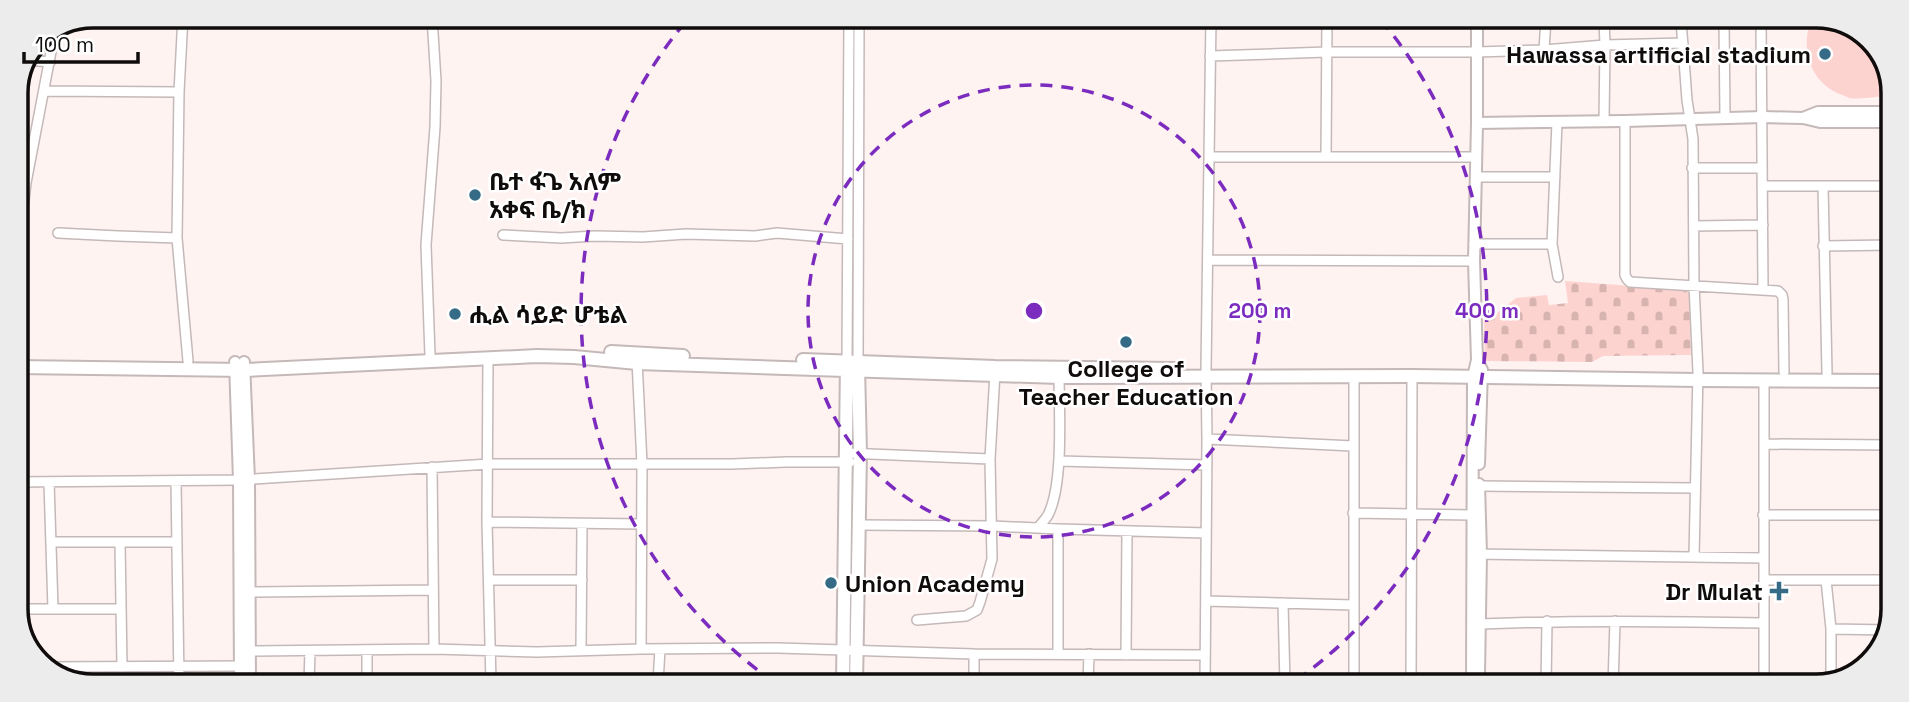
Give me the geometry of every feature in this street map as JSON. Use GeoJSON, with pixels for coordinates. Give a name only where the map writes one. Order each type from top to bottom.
{"type":"FeatureCollection","features":[{"type":"Feature","properties":{"kind":"main road"},"geometry":{"type":"LineString","coordinates":[[28,367],[240,366],[343,357],[537,349],[637,359]]}},
{"type":"Feature","properties":{"kind":"main road"},"geometry":{"type":"LineString","coordinates":[[28,359],[188,361],[296,369],[344,364],[537,356],[1059,373],[1477,371],[1881,381]]}},
{"type":"Feature","properties":{"kind":"main road"},"geometry":{"type":"LineString","coordinates":[[853,366],[860,457],[857,674]]}},
{"type":"Feature","properties":{"kind":"main road"},"geometry":{"type":"LineString","coordinates":[[843,674],[846,458],[853,366]]}},
{"type":"Feature","properties":{"kind":"main road"},"geometry":{"type":"LineString","coordinates":[[1206,373],[1354,377],[1477,371]]}},
{"type":"Feature","properties":{"kind":"main road"},"geometry":{"type":"LineString","coordinates":[[1698,376],[1784,372],[1881,374]]}},
{"type":"Feature","properties":{"kind":"street"},"geometry":{"type":"LineString","coordinates":[[182,28],[177,238],[188,361]]}},
{"type":"Feature","properties":{"kind":"street"},"geometry":{"type":"LineString","coordinates":[[430,355],[426,245],[435,127],[433,28]]}},
{"type":"Feature","properties":{"kind":"street"},"geometry":{"type":"LineString","coordinates":[[849,28],[848,239],[853,366]]}},
{"type":"Feature","properties":{"kind":"street"},"geometry":{"type":"LineString","coordinates":[[853,366],[859,28]]}},
{"type":"Feature","properties":{"kind":"street"},"geometry":{"type":"LineString","coordinates":[[1205,674],[1211,28]]}},
{"type":"Feature","properties":{"kind":"street"},"geometry":{"type":"LineString","coordinates":[[1326,157],[1327,28]]}},
{"type":"Feature","properties":{"kind":"street"},"geometry":{"type":"LineString","coordinates":[[1472,674],[1479,486],[1474,261],[1476,28]]}},
{"type":"Feature","properties":{"kind":"street"},"geometry":{"type":"LineString","coordinates":[[1545,50],[1546,28]]}},
{"type":"Feature","properties":{"kind":"street"},"geometry":{"type":"LineString","coordinates":[[1604,28],[1604,121]]}},
{"type":"Feature","properties":{"kind":"street"},"geometry":{"type":"LineString","coordinates":[[1682,28],[1693,139],[1698,376],[1694,557]]}},
{"type":"Feature","properties":{"kind":"street"},"geometry":{"type":"LineString","coordinates":[[1724,28],[1725,118]]}},
{"type":"Feature","properties":{"kind":"street"},"geometry":{"type":"LineString","coordinates":[[1762,28],[1763,290]]}},
{"type":"Feature","properties":{"kind":"street"},"geometry":{"type":"LineString","coordinates":[[28,155],[53,42]]}},
{"type":"Feature","properties":{"kind":"street"},"geometry":{"type":"LineString","coordinates":[[1210,55],[1476,52],[1683,43]]}},
{"type":"Feature","properties":{"kind":"street"},"geometry":{"type":"LineString","coordinates":[[37,61],[50,62]]}},
{"type":"Feature","properties":{"kind":"street"},"geometry":{"type":"LineString","coordinates":[[44,91],[179,92]]}},
{"type":"Feature","properties":{"kind":"street"},"geometry":{"type":"LineString","coordinates":[[1803,118],[1818,112],[1881,112]]}},
{"type":"Feature","properties":{"kind":"street"},"geometry":{"type":"LineString","coordinates":[[1477,123],[1763,117],[1803,118],[1820,122],[1881,122]]}},
{"type":"Feature","properties":{"kind":"street"},"geometry":{"type":"LineString","coordinates":[[1625,121],[1626,277],[1630,282],[1778,291],[1783,299],[1784,372]]}},
{"type":"Feature","properties":{"kind":"street"},"geometry":{"type":"LineString","coordinates":[[1557,122],[1552,244],[1558,277]]}},
{"type":"Feature","properties":{"kind":"street"},"geometry":{"type":"LineString","coordinates":[[1210,157],[1476,157]]}},
{"type":"Feature","properties":{"kind":"street"},"geometry":{"type":"LineString","coordinates":[[1692,168],[1762,168]]}},
{"type":"Feature","properties":{"kind":"street"},"geometry":{"type":"LineString","coordinates":[[1476,177],[1555,177]]}},
{"type":"Feature","properties":{"kind":"street"},"geometry":{"type":"LineString","coordinates":[[1762,186],[1881,186]]}},
{"type":"Feature","properties":{"kind":"street"},"geometry":{"type":"LineString","coordinates":[[1823,186],[1827,373]]}},
{"type":"Feature","properties":{"kind":"street"},"geometry":{"type":"LineString","coordinates":[[1694,226],[1763,226]]}},
{"type":"Feature","properties":{"kind":"street"},"geometry":{"type":"LineString","coordinates":[[58,233],[177,238]]}},
{"type":"Feature","properties":{"kind":"street"},"geometry":{"type":"LineString","coordinates":[[503,235],[561,238],[685,234],[755,236],[777,233],[848,239]]}},
{"type":"Feature","properties":{"kind":"street"},"geometry":{"type":"LineString","coordinates":[[1474,244],[1552,244]]}},
{"type":"Feature","properties":{"kind":"street"},"geometry":{"type":"LineString","coordinates":[[1823,246],[1881,245]]}},
{"type":"Feature","properties":{"kind":"street"},"geometry":{"type":"LineString","coordinates":[[1208,260],[1474,261]]}},
{"type":"Feature","properties":{"kind":"street"},"geometry":{"type":"LineString","coordinates":[[488,359],[487,522],[491,674]]}},
{"type":"Feature","properties":{"kind":"street"},"geometry":{"type":"LineString","coordinates":[[637,359],[642,464],[640,649]]}},
{"type":"Feature","properties":{"kind":"street"},"geometry":{"type":"LineString","coordinates":[[240,366],[249,592],[244,651]]}},
{"type":"Feature","properties":{"kind":"street"},"geometry":{"type":"LineString","coordinates":[[917,620],[957,618],[972,613],[977,610],[987,582],[992,559],[990,458],[995,371]]}},
{"type":"Feature","properties":{"kind":"street"},"geometry":{"type":"LineString","coordinates":[[1477,371],[1471,515],[1480,624],[1479,674]]}},
{"type":"Feature","properties":{"kind":"street"},"geometry":{"type":"LineString","coordinates":[[1038,528],[1049,514],[1059,461],[1059,373]]}},
{"type":"Feature","properties":{"kind":"street"},"geometry":{"type":"LineString","coordinates":[[1411,674],[1412,376]]}},
{"type":"Feature","properties":{"kind":"street"},"geometry":{"type":"LineString","coordinates":[[1354,377],[1354,674]]}},
{"type":"Feature","properties":{"kind":"street"},"geometry":{"type":"LineString","coordinates":[[1763,674],[1764,380]]}},
{"type":"Feature","properties":{"kind":"street"},"geometry":{"type":"LineString","coordinates":[[1207,439],[1353,446]]}},
{"type":"Feature","properties":{"kind":"street"},"geometry":{"type":"LineString","coordinates":[[1764,444],[1881,445]]}},
{"type":"Feature","properties":{"kind":"street"},"geometry":{"type":"LineString","coordinates":[[28,482],[244,480],[489,464],[642,464],[860,457],[990,458]]}},
{"type":"Feature","properties":{"kind":"street"},"geometry":{"type":"LineString","coordinates":[[1059,461],[1207,466]]}},
{"type":"Feature","properties":{"kind":"street"},"geometry":{"type":"LineString","coordinates":[[432,467],[434,649]]}},
{"type":"Feature","properties":{"kind":"street"},"geometry":{"type":"LineString","coordinates":[[244,480],[244,651],[248,674]]}},
{"type":"Feature","properties":{"kind":"street"},"geometry":{"type":"LineString","coordinates":[[176,481],[178,674]]}},
{"type":"Feature","properties":{"kind":"street"},"geometry":{"type":"LineString","coordinates":[[50,482],[53,608]]}},
{"type":"Feature","properties":{"kind":"street"},"geometry":{"type":"LineString","coordinates":[[1479,486],[1695,488]]}},
{"type":"Feature","properties":{"kind":"street"},"geometry":{"type":"LineString","coordinates":[[1353,513],[1471,515]]}},
{"type":"Feature","properties":{"kind":"street"},"geometry":{"type":"LineString","coordinates":[[1763,515],[1881,514]]}},
{"type":"Feature","properties":{"kind":"street"},"geometry":{"type":"LineString","coordinates":[[487,522],[641,524]]}},
{"type":"Feature","properties":{"kind":"street"},"geometry":{"type":"LineString","coordinates":[[581,650],[582,524]]}},
{"type":"Feature","properties":{"kind":"street"},"geometry":{"type":"LineString","coordinates":[[859,525],[1206,533]]}},
{"type":"Feature","properties":{"kind":"street"},"geometry":{"type":"LineString","coordinates":[[1058,529],[1058,654]]}},
{"type":"Feature","properties":{"kind":"street"},"geometry":{"type":"LineString","coordinates":[[1126,654],[1127,531]]}},
{"type":"Feature","properties":{"kind":"street"},"geometry":{"type":"LineString","coordinates":[[52,542],[176,542]]}},
{"type":"Feature","properties":{"kind":"street"},"geometry":{"type":"LineString","coordinates":[[120,542],[122,667]]}},
{"type":"Feature","properties":{"kind":"street"},"geometry":{"type":"LineString","coordinates":[[1476,554],[1764,558]]}},
{"type":"Feature","properties":{"kind":"street"},"geometry":{"type":"LineString","coordinates":[[489,580],[582,580]]}},
{"type":"Feature","properties":{"kind":"street"},"geometry":{"type":"LineString","coordinates":[[1764,580],[1881,580]]}},
{"type":"Feature","properties":{"kind":"street"},"geometry":{"type":"LineString","coordinates":[[1826,580],[1831,629],[1831,672]]}},
{"type":"Feature","properties":{"kind":"street"},"geometry":{"type":"LineString","coordinates":[[249,592],[433,590]]}},
{"type":"Feature","properties":{"kind":"street"},"geometry":{"type":"LineString","coordinates":[[1206,601],[1353,605]]}},
{"type":"Feature","properties":{"kind":"street"},"geometry":{"type":"LineString","coordinates":[[1283,603],[1285,674]]}},
{"type":"Feature","properties":{"kind":"street"},"geometry":{"type":"LineString","coordinates":[[28,609],[121,609]]}},
{"type":"Feature","properties":{"kind":"street"},"geometry":{"type":"LineString","coordinates":[[1480,624],[1547,621],[1765,623]]}},
{"type":"Feature","properties":{"kind":"street"},"geometry":{"type":"LineString","coordinates":[[1546,674],[1547,621]]}},
{"type":"Feature","properties":{"kind":"street"},"geometry":{"type":"LineString","coordinates":[[1613,674],[1615,621]]}},
{"type":"Feature","properties":{"kind":"street"},"geometry":{"type":"LineString","coordinates":[[1831,629],[1878,630]]}},
{"type":"Feature","properties":{"kind":"street"},"geometry":{"type":"LineString","coordinates":[[659,674],[660,649]]}},
{"type":"Feature","properties":{"kind":"street"},"geometry":{"type":"LineString","coordinates":[[244,651],[843,649],[974,654],[1205,655]]}},
{"type":"Feature","properties":{"kind":"street"},"geometry":{"type":"LineString","coordinates":[[309,674],[310,651]]}},
{"type":"Feature","properties":{"kind":"street"},"geometry":{"type":"LineString","coordinates":[[367,674],[368,651]]}},
{"type":"Feature","properties":{"kind":"street"},"geometry":{"type":"LineString","coordinates":[[974,654],[974,674]]}},
{"type":"Feature","properties":{"kind":"street"},"geometry":{"type":"LineString","coordinates":[[1088,674],[1089,654]]}},
{"type":"Feature","properties":{"kind":"street"},"geometry":{"type":"LineString","coordinates":[[64,667],[245,666]]}},
{"type":"Feature","properties":{"kind":"street"},"geometry":{"type":"LineString","coordinates":[[242,674],[245,666]]}},
{"type":"Feature","properties":{"kind":"green space","name":"Hawassa artificial stadium"},"geometry":{"type":"Polygon","coordinates":[[[1809,28],[1816,28],[1837,31],[1856,41],[1868,53],[1876,68],[1881,96],[1849,98],[1821,81],[1814,73],[1807,53],[1809,28]]]}},
{"type":"Feature","properties":{"kind":"green space"},"geometry":{"type":"Polygon","coordinates":[[[1565,281],[1686,290],[1689,294],[1691,355],[1603,356],[1592,362],[1485,361],[1484,320],[1516,298],[1547,295],[1549,305],[1568,303],[1565,281]]]}},
{"type":"Feature","properties":{"kind":"place","name":"Hawassa artificial stadium"},"geometry":{"type":"Point","coordinates":[1825,54]}},
{"type":"Feature","properties":{"kind":"place","name":"ቤተ ፋጌ አለም አቀፍ ቤ/ክ"},"geometry":{"type":"Point","coordinates":[475,195]}},
{"type":"Feature","properties":{"kind":"place","name":"ሒል ሳይድ ሆቴል"},"geometry":{"type":"Point","coordinates":[455,314]}},
{"type":"Feature","properties":{"kind":"place","name":"College of Teacher Education"},"geometry":{"type":"Point","coordinates":[1126,342]}},
{"type":"Feature","properties":{"kind":"place","name":"Union Academy"},"geometry":{"type":"Point","coordinates":[831,583]}},
{"type":"Feature","properties":{"kind":"place","name":"Dr Mulat"},"geometry":{"type":"Point","coordinates":[1779,591]}}]}
